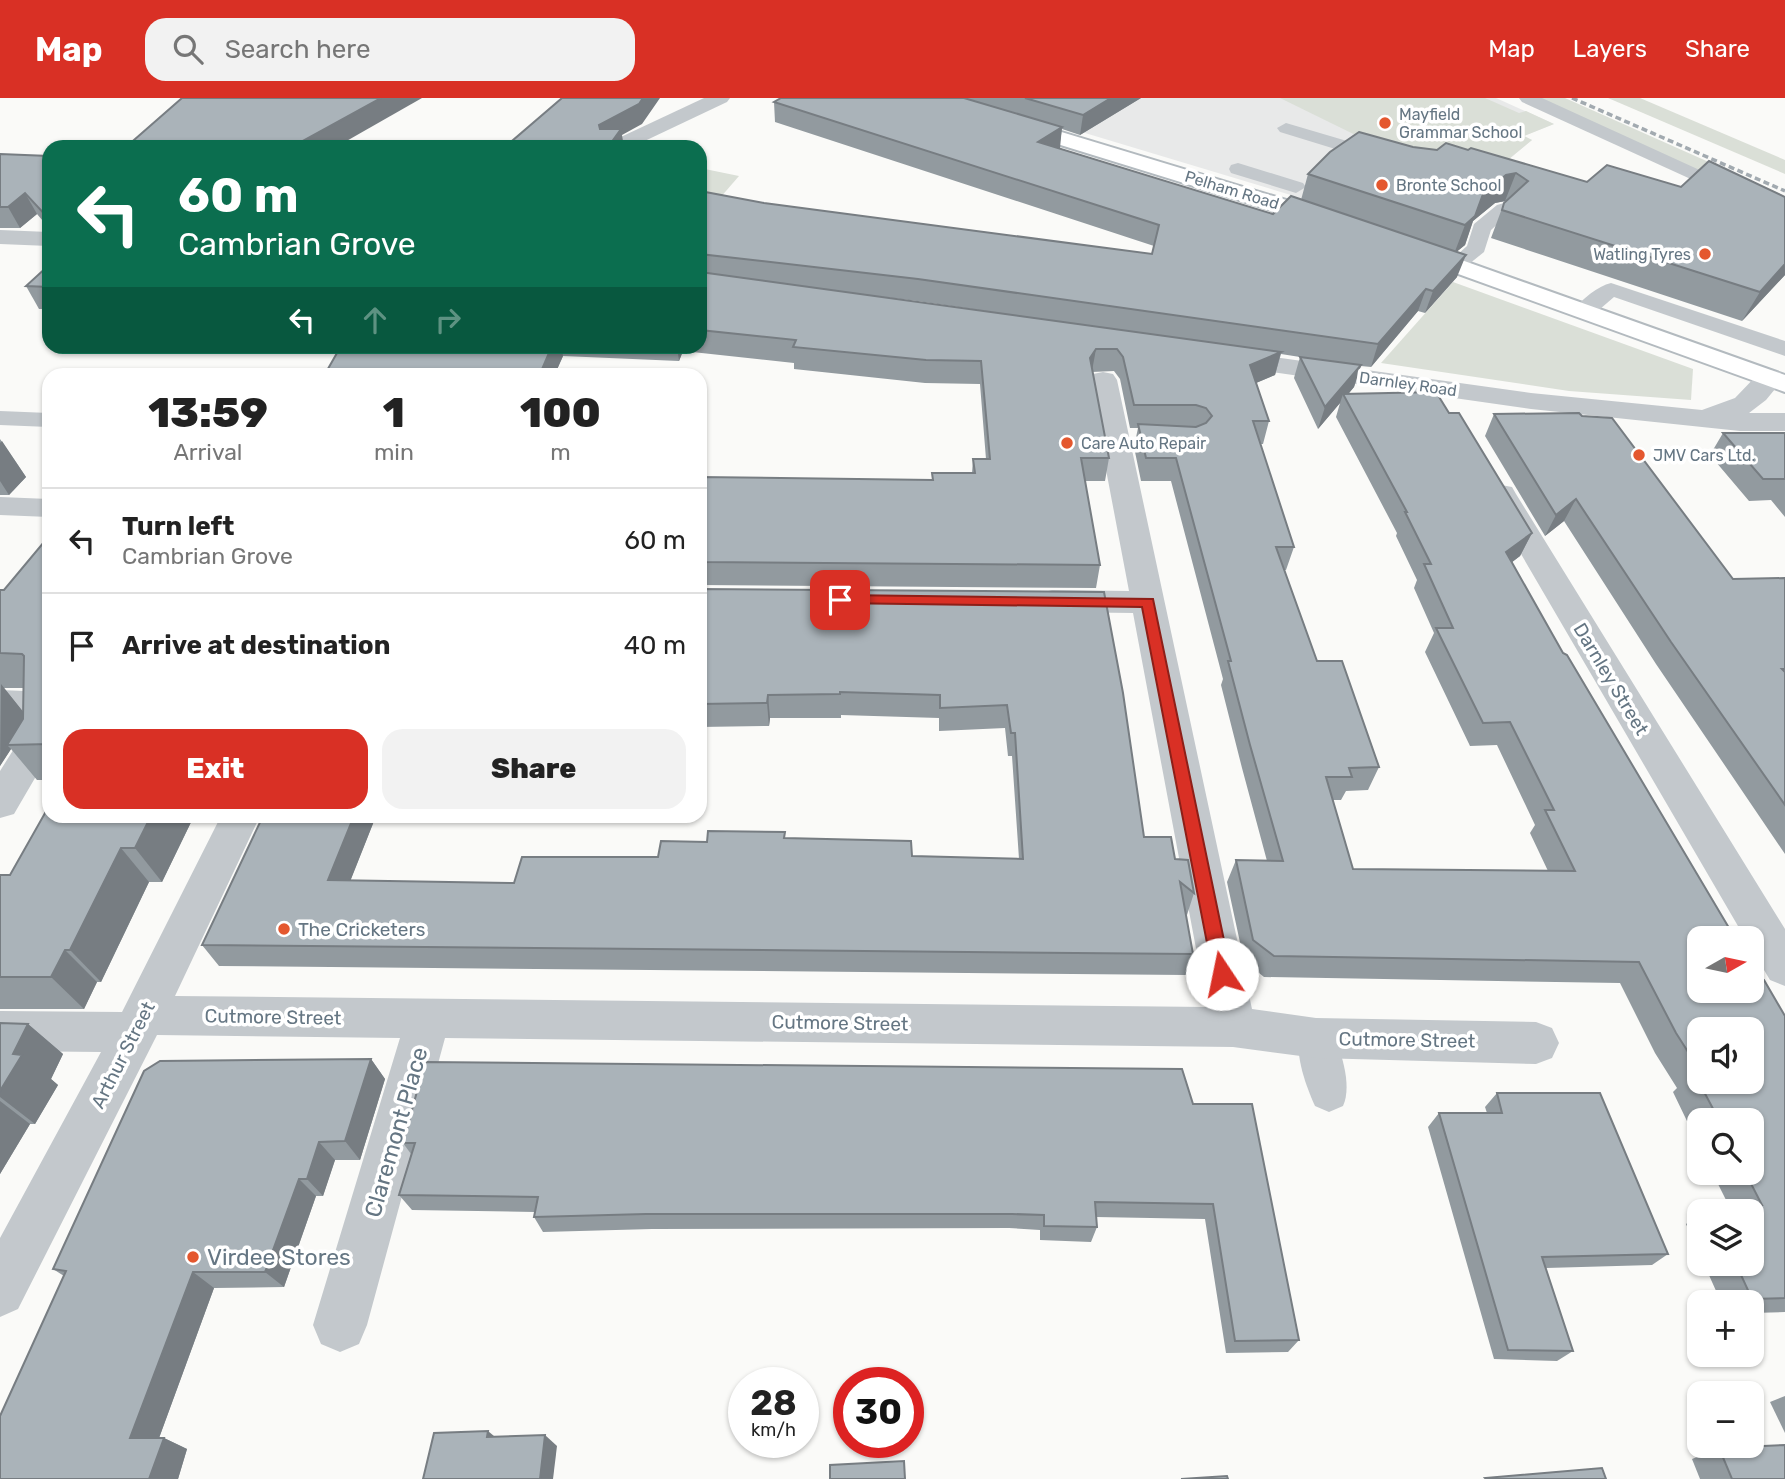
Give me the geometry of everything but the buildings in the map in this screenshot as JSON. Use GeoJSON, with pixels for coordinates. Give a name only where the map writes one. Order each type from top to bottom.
{"type":"FeatureCollection","features":[{"type":"Feature","properties":{"kind":"street"},"geometry":{"type":"LineString","coordinates":[[630,140],[720,98]]}},
{"type":"Feature","properties":{"kind":"street","name":"Pelham Road"},"geometry":{"type":"LineString","coordinates":[[928,98],[1352,228]]}},
{"type":"Feature","properties":{"kind":"street"},"geometry":{"type":"LineString","coordinates":[[0,237],[42,239]]}},
{"type":"Feature","properties":{"kind":"street"},"geometry":{"type":"LineString","coordinates":[[1389,241],[1780,379]]}},
{"type":"Feature","properties":{"kind":"street","name":"Darnley Road"},"geometry":{"type":"LineString","coordinates":[[1193,353],[1440,389],[1740,422],[1785,422]]}},
{"type":"Feature","properties":{"kind":"street","name":"Darnley Road"},"geometry":{"type":"LineString","coordinates":[[1702,418],[1747,405],[1780,379]]}},
{"type":"Feature","properties":{"kind":"street"},"geometry":{"type":"LineString","coordinates":[[1103,380],[1128,438],[1148,602],[1233,1027]]}},
{"type":"Feature","properties":{"kind":"street"},"geometry":{"type":"LineString","coordinates":[[1440,389],[1461,425]]}},
{"type":"Feature","properties":{"kind":"street","name":"Darnley Street"},"geometry":{"type":"LineString","coordinates":[[1482,461],[1785,967]]}},
{"type":"Feature","properties":{"kind":"street"},"geometry":{"type":"LineString","coordinates":[[0,506],[42,508]]}},
{"type":"Feature","properties":{"kind":"street"},"geometry":{"type":"LineString","coordinates":[[1022,601],[1148,602]]}},
{"type":"Feature","properties":{"kind":"street"},"geometry":{"type":"LineString","coordinates":[[0,703],[42,705]]}},
{"type":"Feature","properties":{"kind":"street"},"geometry":{"type":"LineString","coordinates":[[0,803],[42,734]]}},
{"type":"Feature","properties":{"kind":"street","name":"Arthur Street"},"geometry":{"type":"LineString","coordinates":[[0,1291],[139,1023],[237,823]]}},
{"type":"Feature","properties":{"kind":"street","name":"Cutmore Street"},"geometry":{"type":"LineString","coordinates":[[0,1031],[139,1023],[428,1019],[1233,1027],[1316,1038],[1536,1043]]}},
{"type":"Feature","properties":{"kind":"street","name":"Claremont Place"},"geometry":{"type":"LineString","coordinates":[[340,1325],[428,1019]]}},
{"type":"Feature","properties":{"kind":"lane"},"geometry":{"type":"LineString","coordinates":[[1528,98],[1785,216]]}},
{"type":"Feature","properties":{"kind":"lane"},"geometry":{"type":"LineString","coordinates":[[1286,128],[1405,165]]}},
{"type":"Feature","properties":{"kind":"lane"},"geometry":{"type":"LineString","coordinates":[[1238,169],[1302,182],[1277,204]]}},
{"type":"Feature","properties":{"kind":"lane"},"geometry":{"type":"LineString","coordinates":[[1457,264],[1477,248],[1481,228],[1504,209]]}},
{"type":"Feature","properties":{"kind":"lane"},"geometry":{"type":"LineString","coordinates":[[1585,310],[1611,289],[1785,349]]}},
{"type":"Feature","properties":{"kind":"lane"},"geometry":{"type":"LineString","coordinates":[[1679,345],[1705,321]]}},
{"type":"Feature","properties":{"kind":"lane"},"geometry":{"type":"LineString","coordinates":[[0,418],[42,421]]}},
{"type":"Feature","properties":{"kind":"lane"},"geometry":{"type":"LineString","coordinates":[[1316,1038],[1329,1093]]}},
{"type":"Feature","properties":{"kind":"shaded area"},"geometry":{"type":"Polygon","coordinates":[[[969,98],[1496,98],[1554,124],[1524,136],[1532,140],[1495,171],[1304,199],[969,98]]]}},
{"type":"Feature","properties":{"kind":"shaded area"},"geometry":{"type":"Polygon","coordinates":[[[1280,98],[1485,98],[1519,113],[1526,111],[1554,124],[1524,136],[1532,140],[1494,171],[1388,151],[1280,98]]]}},
{"type":"Feature","properties":{"kind":"shaded area"},"geometry":{"type":"Polygon","coordinates":[[[1538,98],[1565,98],[1785,196],[1785,211],[1538,98]]]}},
{"type":"Feature","properties":{"kind":"shaded area"},"geometry":{"type":"Polygon","coordinates":[[[1608,98],[1640,98],[1785,160],[1785,174],[1608,98]]]}},
{"type":"Feature","properties":{"kind":"shaded area"},"geometry":{"type":"Polygon","coordinates":[[[707,169],[739,176],[707,213],[707,169]]]}},
{"type":"Feature","properties":{"kind":"shaded area"},"geometry":{"type":"Polygon","coordinates":[[[1453,282],[1693,369],[1691,400],[1569,391],[1381,363],[1453,282]]]}},
{"type":"Feature","properties":{"kind":"railway"},"geometry":{"type":"LineString","coordinates":[[1572,98],[1785,191]]}},
{"type":"Feature","properties":{"kind":"place","name":"Mayfield Grammar School"},"geometry":{"type":"Point","coordinates":[1385,123]}},
{"type":"Feature","properties":{"kind":"place","name":"Bronte School"},"geometry":{"type":"Point","coordinates":[1382,185]}},
{"type":"Feature","properties":{"kind":"place","name":"Watling Tyres"},"geometry":{"type":"Point","coordinates":[1705,254]}},
{"type":"Feature","properties":{"kind":"place","name":"Care Auto Repair"},"geometry":{"type":"Point","coordinates":[1067,443]}},
{"type":"Feature","properties":{"kind":"place","name":"JMV Cars Ltd."},"geometry":{"type":"Point","coordinates":[1639,455]}},
{"type":"Feature","properties":{"kind":"place","name":"The Cricketers"},"geometry":{"type":"Point","coordinates":[284,929]}},
{"type":"Feature","properties":{"kind":"place","name":"Virdee Stores"},"geometry":{"type":"Point","coordinates":[193,1257]}},
{"type":"Feature","properties":{"kind":"route"},"geometry":{"type":"LineString","coordinates":[[840,600],[1148,602],[1222,974]]}}]}
